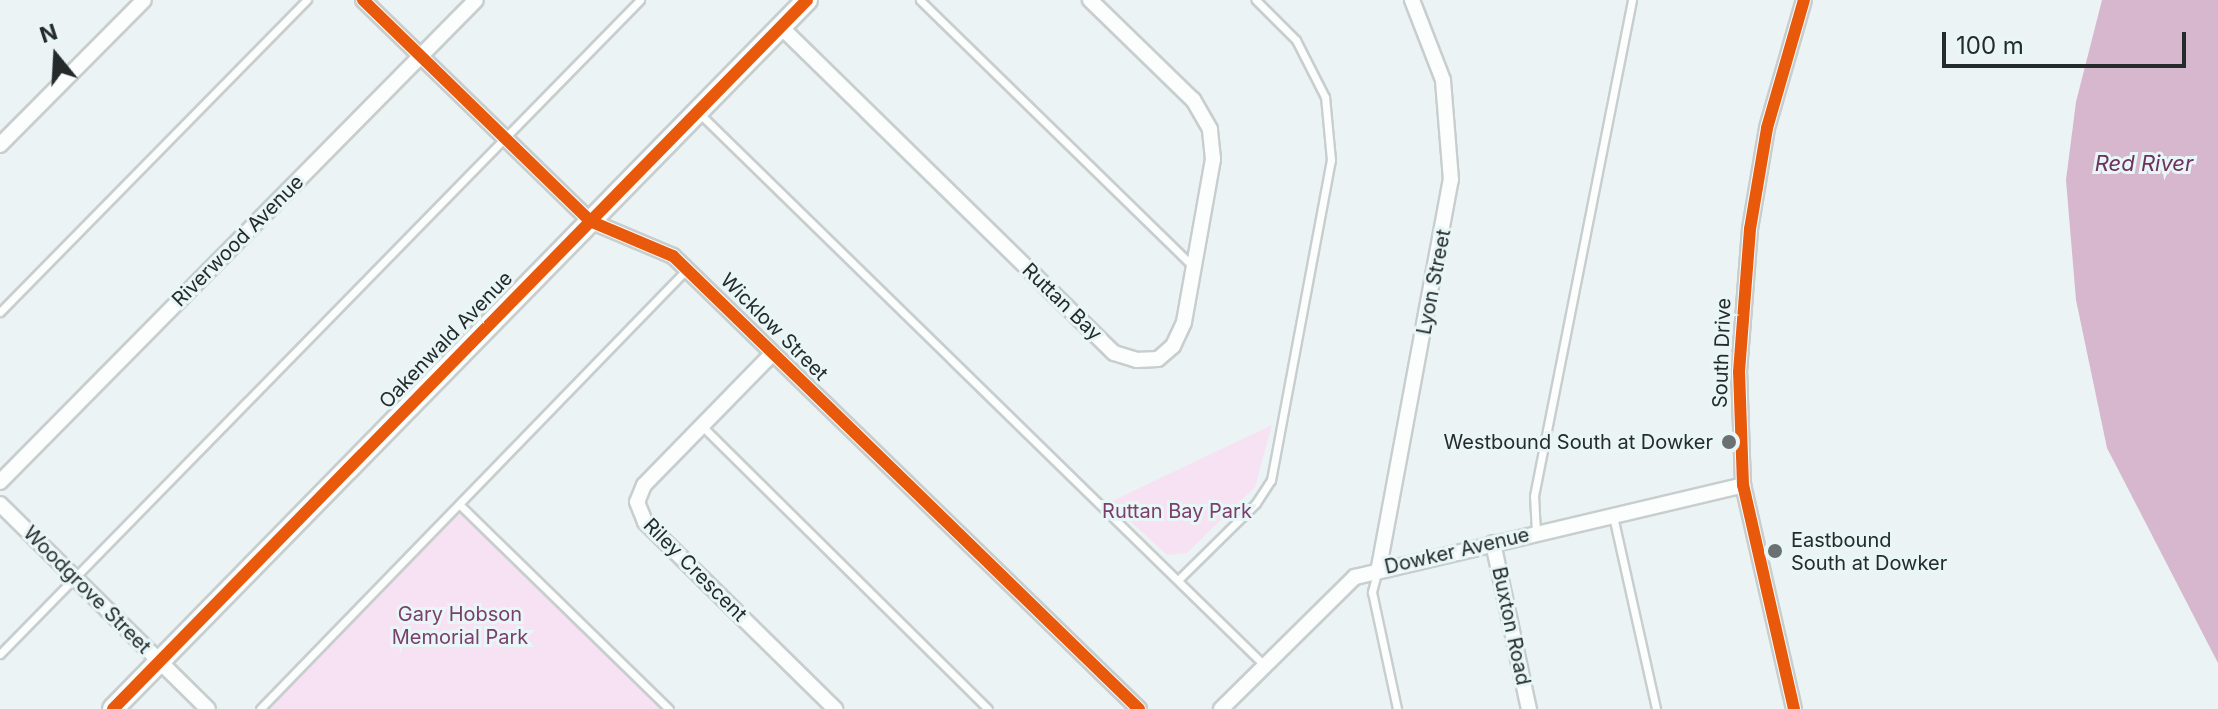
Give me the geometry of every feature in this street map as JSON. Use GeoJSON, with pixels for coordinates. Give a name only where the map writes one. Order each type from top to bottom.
{"type":"FeatureCollection","features":[{"type":"Feature","properties":{"kind":"street"},"geometry":{"type":"LineString","coordinates":[[0,145],[144,0]]}},
{"type":"Feature","properties":{"kind":"street","name":"Wicklow Street"},"geometry":{"type":"LineString","coordinates":[[363,0],[590,221],[673,256],[1139,709]]}},
{"type":"Feature","properties":{"kind":"street","name":"Riverwood Avenue"},"geometry":{"type":"LineString","coordinates":[[0,482],[476,0]]}},
{"type":"Feature","properties":{"kind":"street","name":"Oakenwald Avenue"},"geometry":{"type":"LineString","coordinates":[[113,709],[807,0]]}},
{"type":"Feature","properties":{"kind":"street","name":"Ruttan Bay"},"geometry":{"type":"LineString","coordinates":[[781,27],[1114,353],[1158,359],[1173,346],[1184,322],[1213,159],[1210,129],[1193,100],[1090,0]]}},
{"type":"Feature","properties":{"kind":"street","name":"Lyon Street"},"geometry":{"type":"LineString","coordinates":[[1379,567],[1451,180],[1443,80],[1412,0]]}},
{"type":"Feature","properties":{"kind":"street","name":"South Drive"},"geometry":{"type":"LineString","coordinates":[[1794,709],[1743,485],[1739,372],[1750,229],[1767,128],[1804,0]]}},
{"type":"Feature","properties":{"kind":"street","name":"Riley Crescent"},"geometry":{"type":"LineString","coordinates":[[772,354],[644,485],[638,511],[835,709]]}},
{"type":"Feature","properties":{"kind":"street","name":"Dowker Avenue"},"geometry":{"type":"LineString","coordinates":[[1221,709],[1340,587],[1379,567],[1743,485]]}},
{"type":"Feature","properties":{"kind":"street","name":"Woodgrove Street"},"geometry":{"type":"LineString","coordinates":[[0,504],[208,709]]}},
{"type":"Feature","properties":{"kind":"street","name":"Buxton Road"},"geometry":{"type":"LineString","coordinates":[[1493,543],[1529,709]]}},
{"type":"Feature","properties":{"kind":"lane"},"geometry":{"type":"LineString","coordinates":[[0,312],[307,0]]}},
{"type":"Feature","properties":{"kind":"lane"},"geometry":{"type":"LineString","coordinates":[[0,654],[640,0]]}},
{"type":"Feature","properties":{"kind":"lane"},"geometry":{"type":"LineString","coordinates":[[920,0],[1192,265]]}},
{"type":"Feature","properties":{"kind":"lane"},"geometry":{"type":"LineString","coordinates":[[1179,579],[1256,503],[1271,480],[1331,160],[1325,97],[1296,40],[1256,0]]}},
{"type":"Feature","properties":{"kind":"lane"},"geometry":{"type":"LineString","coordinates":[[1536,533],[1534,496],[1632,0]]}},
{"type":"Feature","properties":{"kind":"lane"},"geometry":{"type":"LineString","coordinates":[[698,111],[1264,665]]}},
{"type":"Feature","properties":{"kind":"lane"},"geometry":{"type":"LineString","coordinates":[[260,709],[687,269]]}},
{"type":"Feature","properties":{"kind":"lane"},"geometry":{"type":"LineString","coordinates":[[702,426],[988,709]]}},
{"type":"Feature","properties":{"kind":"lane"},"geometry":{"type":"LineString","coordinates":[[460,505],[669,709]]}},
{"type":"Feature","properties":{"kind":"lane"},"geometry":{"type":"LineString","coordinates":[[1613,516],[1656,709]]}},
{"type":"Feature","properties":{"kind":"lane"},"geometry":{"type":"LineString","coordinates":[[1379,567],[1372,592],[1397,709]]}},
{"type":"Feature","properties":{"kind":"green space","name":"Ruttan Bay Park"},"geometry":{"type":"Polygon","coordinates":[[[1272,425],[1255,487],[1187,553],[1167,555],[1110,502],[1272,425]]]}},
{"type":"Feature","properties":{"kind":"green space","name":"Gary Hobson Memorial Park"},"geometry":{"type":"Polygon","coordinates":[[[460,505],[669,709],[260,709],[460,505]]]}},
{"type":"Feature","properties":{"kind":"water","name":"Red River"},"geometry":{"type":"Polygon","coordinates":[[[2102,0],[2218,0],[2218,663],[2107,448],[2076,300],[2066,180],[2076,102],[2102,0]]]}},
{"type":"Feature","properties":{"kind":"cycle path"},"geometry":{"type":"LineString","coordinates":[[363,0],[590,221],[673,256],[1139,709]]}},
{"type":"Feature","properties":{"kind":"cycle path"},"geometry":{"type":"LineString","coordinates":[[113,709],[807,0]]}},
{"type":"Feature","properties":{"kind":"cycle path"},"geometry":{"type":"LineString","coordinates":[[1794,709],[1743,485],[1739,372],[1750,229],[1767,128],[1804,0]]}},
{"type":"Feature","properties":{"kind":"place","name":"Westbound South at Dowker"},"geometry":{"type":"Point","coordinates":[1729,442]}},
{"type":"Feature","properties":{"kind":"place","name":"Eastbound South at Dowker"},"geometry":{"type":"Point","coordinates":[1775,551]}}]}
